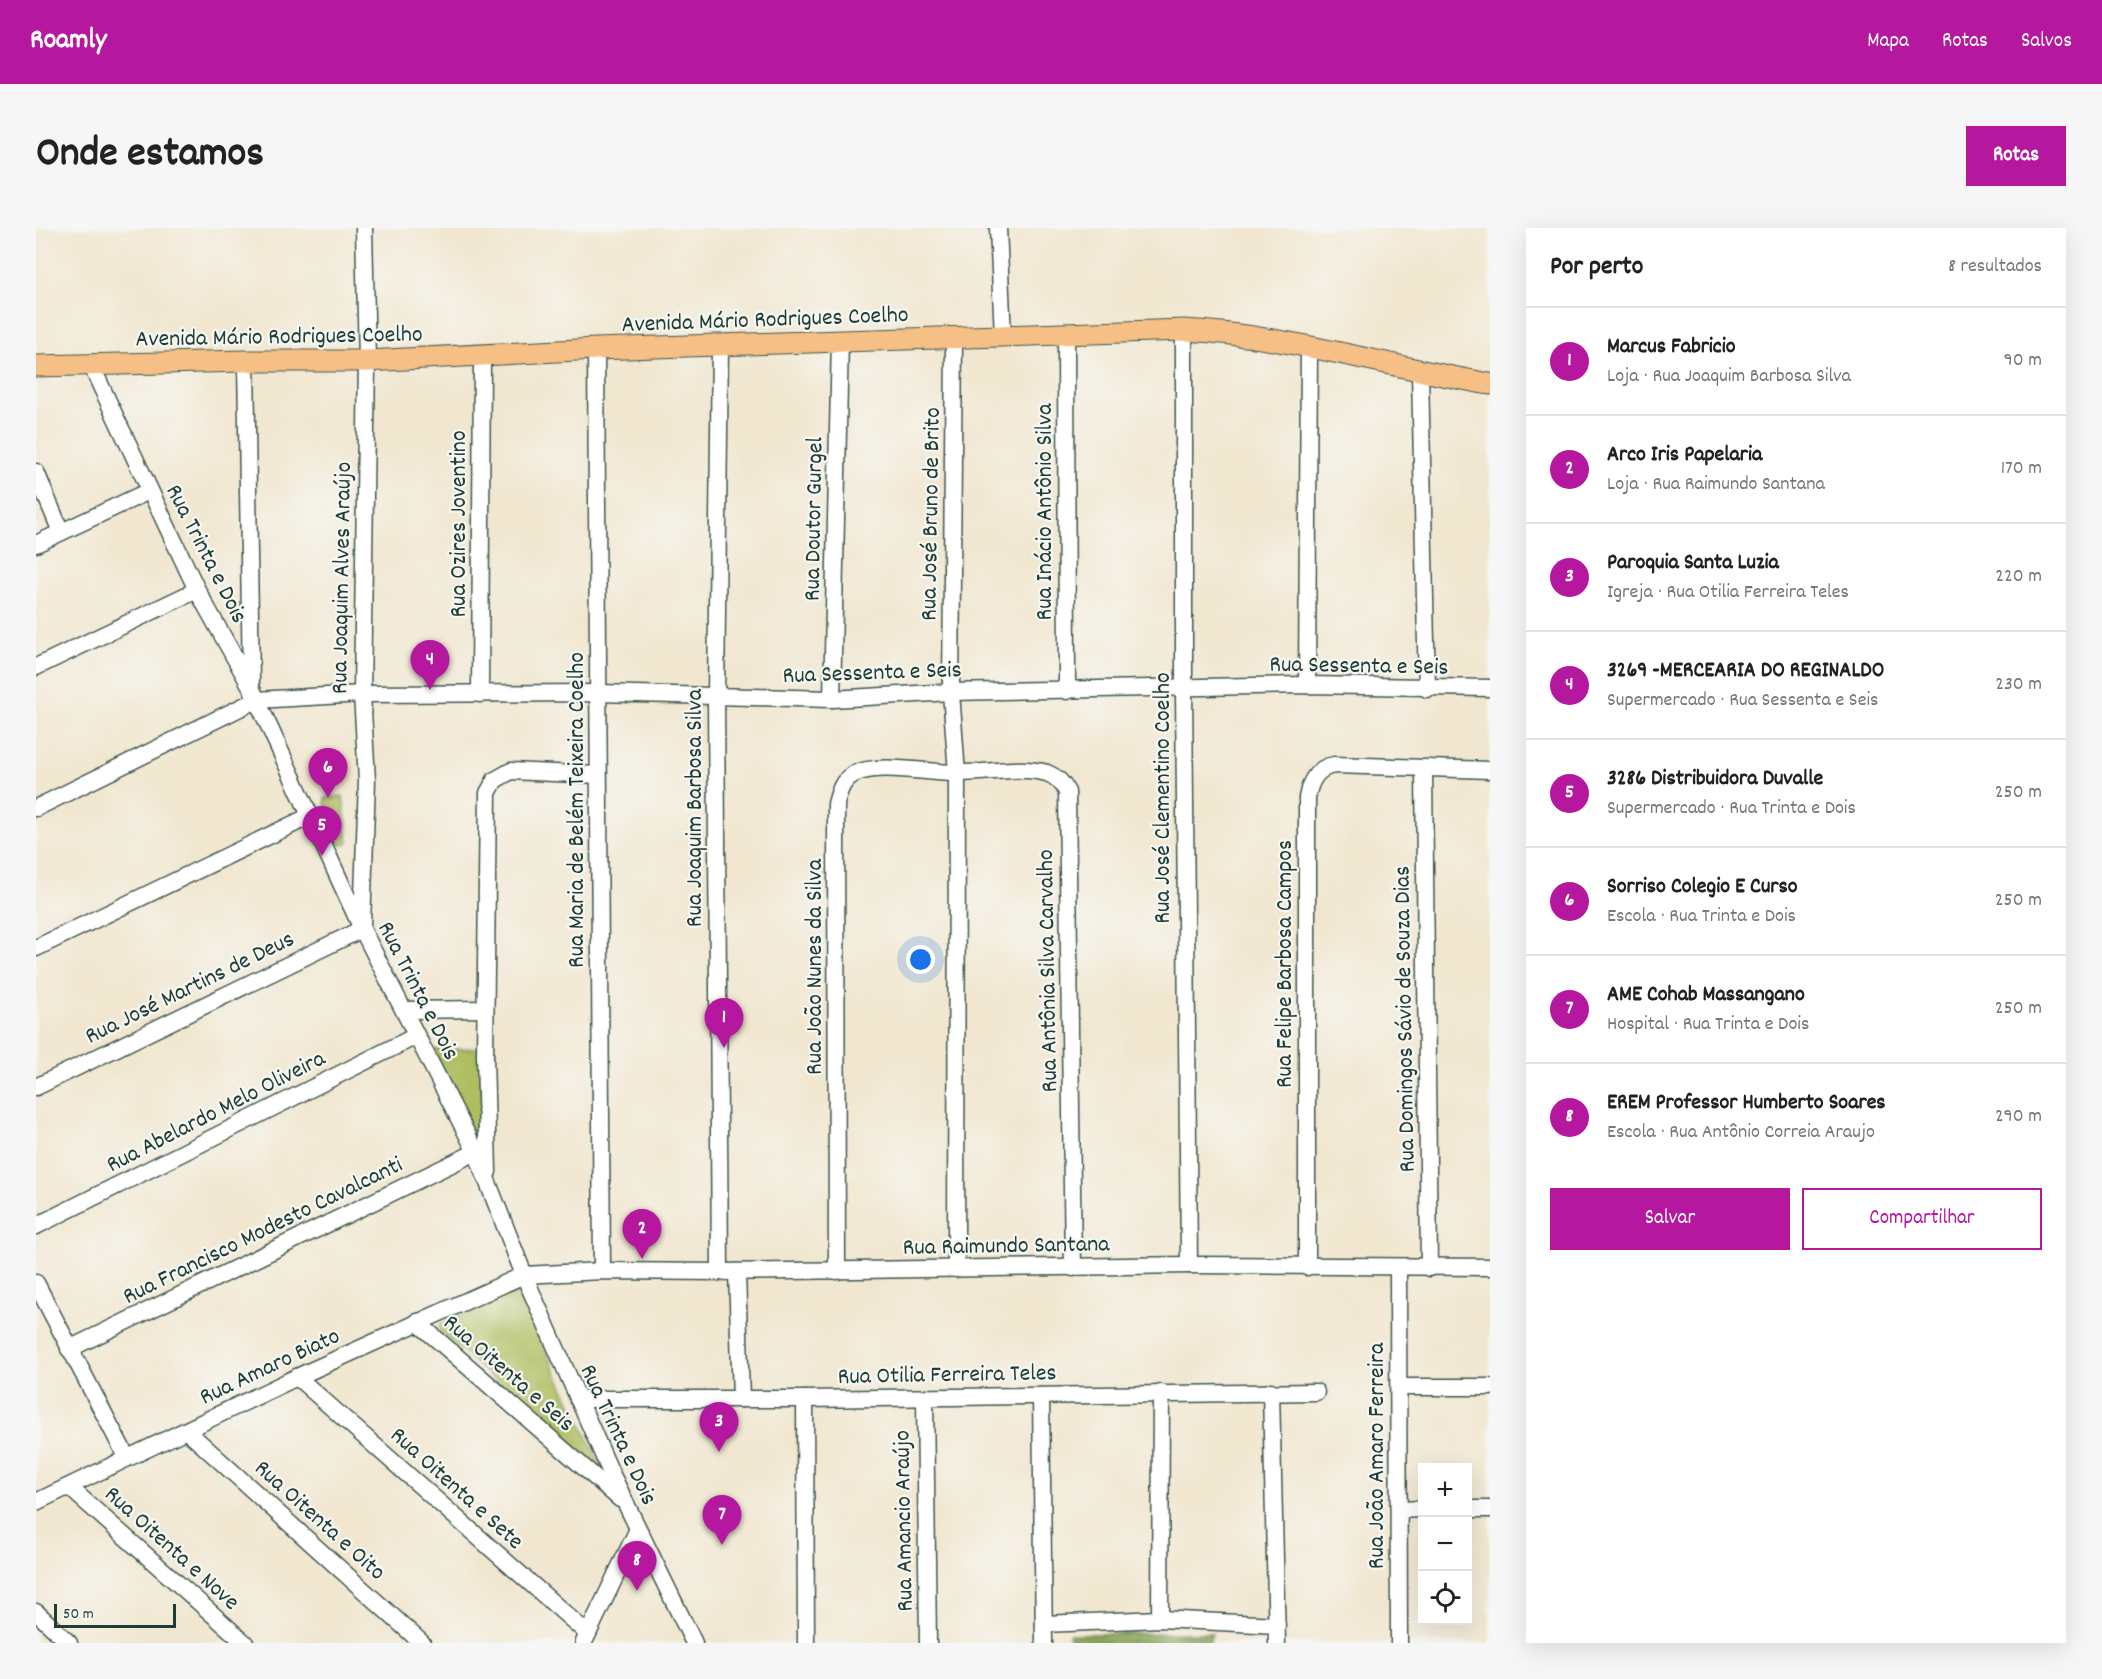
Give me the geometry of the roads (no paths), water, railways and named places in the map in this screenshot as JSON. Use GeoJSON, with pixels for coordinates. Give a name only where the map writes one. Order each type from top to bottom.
{"type":"FeatureCollection","features":[{"type":"Feature","properties":{"kind":"main road","name":"Avenida Mário Rodrigues Coelho"},"geometry":{"type":"LineString","coordinates":[[36,366],[246,361],[367,361],[596,349],[1184,330],[1233,333],[1309,347],[1420,372],[1490,384]]}},
{"type":"Feature","properties":{"kind":"street","name":"Rua Joaquim Alves Araújo"},"geometry":{"type":"LineString","coordinates":[[362,929],[367,780],[362,694],[367,361],[364,228]]}},
{"type":"Feature","properties":{"kind":"street"},"geometry":{"type":"LineString","coordinates":[[998,228],[1003,336]]}},
{"type":"Feature","properties":{"kind":"street","name":"Rua José Clementino Coelho"},"geometry":{"type":"LineString","coordinates":[[1184,330],[1184,689],[1189,1265]]}},
{"type":"Feature","properties":{"kind":"street","name":"Rua Inácio Antônio Silva"},"geometry":{"type":"LineString","coordinates":[[1066,333],[1067,691]]}},
{"type":"Feature","properties":{"kind":"street","name":"Rua José Bruno de Brito"},"geometry":{"type":"LineString","coordinates":[[954,337],[951,692],[957,774],[956,1269]]}},
{"type":"Feature","properties":{"kind":"street","name":"Rua Doutor Gurgel"},"geometry":{"type":"LineString","coordinates":[[832,699],[840,340]]}},
{"type":"Feature","properties":{"kind":"street","name":"Rua Joaquim Barbosa Silva"},"geometry":{"type":"LineString","coordinates":[[720,345],[716,698],[728,1272],[741,1399]]}},
{"type":"Feature","properties":{"kind":"street"},"geometry":{"type":"LineString","coordinates":[[1306,685],[1309,347]]}},
{"type":"Feature","properties":{"kind":"street","name":"Rua Maria de Belém Teixeira Coelho"},"geometry":{"type":"LineString","coordinates":[[596,349],[602,1271]]}},
{"type":"Feature","properties":{"kind":"street","name":"Rua Ozires Joventino"},"geometry":{"type":"LineString","coordinates":[[480,694],[482,354]]}},
{"type":"Feature","properties":{"kind":"street"},"geometry":{"type":"LineString","coordinates":[[36,808],[253,693],[246,361]]}},
{"type":"Feature","properties":{"kind":"street","name":"Rua Trinta e Dois"},"geometry":{"type":"LineString","coordinates":[[91,365],[197,590],[253,693],[308,817],[362,929],[476,1152],[524,1275],[578,1399],[694,1643]]}},
{"type":"Feature","properties":{"kind":"street"},"geometry":{"type":"LineString","coordinates":[[1420,372],[1427,689]]}},
{"type":"Feature","properties":{"kind":"street"},"geometry":{"type":"LineString","coordinates":[[36,472],[61,532]]}},
{"type":"Feature","properties":{"kind":"street"},"geometry":{"type":"LineString","coordinates":[[36,544],[149,491]]}},
{"type":"Feature","properties":{"kind":"street"},"geometry":{"type":"LineString","coordinates":[[36,667],[197,590]]}},
{"type":"Feature","properties":{"kind":"street","name":"Rua Sessenta e Seis"},"geometry":{"type":"LineString","coordinates":[[253,693],[598,693],[716,698],[832,699],[951,692],[1306,685],[1427,689],[1490,688]]}},
{"type":"Feature","properties":{"kind":"street","name":"Rua Felipe Barbosa Campos"},"geometry":{"type":"LineString","coordinates":[[1307,1267],[1308,789],[1320,770],[1334,765],[1425,770],[1490,770]]}},
{"type":"Feature","properties":{"kind":"street","name":"Rua Domingos Sávio de Souza Dias"},"geometry":{"type":"LineString","coordinates":[[1425,770],[1429,1268]]}},
{"type":"Feature","properties":{"kind":"street"},"geometry":{"type":"LineString","coordinates":[[489,1189],[485,1009],[488,804],[491,786],[502,774],[511,771],[598,775]]}},
{"type":"Feature","properties":{"kind":"street","name":"Rua João Nunes da Silva"},"geometry":{"type":"LineString","coordinates":[[837,1271],[838,795],[842,783],[852,774],[862,771],[957,774]]}},
{"type":"Feature","properties":{"kind":"street","name":"Rua Antônia Silva Carvalho"},"geometry":{"type":"LineString","coordinates":[[957,774],[1028,771],[1048,774],[1062,782],[1067,792],[1073,1268]]}},
{"type":"Feature","properties":{"kind":"street"},"geometry":{"type":"LineString","coordinates":[[36,948],[308,817]]}},
{"type":"Feature","properties":{"kind":"street","name":"Rua José Martins de Deus"},"geometry":{"type":"LineString","coordinates":[[36,1087],[362,929]]}},
{"type":"Feature","properties":{"kind":"street"},"geometry":{"type":"LineString","coordinates":[[404,1010],[485,1009]]}},
{"type":"Feature","properties":{"kind":"street","name":"Rua Abelardo Melo Oliveira"},"geometry":{"type":"LineString","coordinates":[[36,1226],[416,1036]]}},
{"type":"Feature","properties":{"kind":"street","name":"Rua Francisco Modesto Cavalcanti"},"geometry":{"type":"LineString","coordinates":[[69,1349],[476,1152]]}},
{"type":"Feature","properties":{"kind":"street","name":"Rua Raimundo Santana"},"geometry":{"type":"LineString","coordinates":[[524,1275],[602,1271],[837,1271],[1189,1265],[1490,1267]]}},
{"type":"Feature","properties":{"kind":"street","name":"Rua João Amaro Ferreira"},"geometry":{"type":"LineString","coordinates":[[1398,1268],[1399,1643]]}},
{"type":"Feature","properties":{"kind":"street","name":"Rua Amaro Biato"},"geometry":{"type":"LineString","coordinates":[[36,1502],[297,1377],[524,1275]]}},
{"type":"Feature","properties":{"kind":"street"},"geometry":{"type":"LineString","coordinates":[[36,1283],[127,1458]]}},
{"type":"Feature","properties":{"kind":"street","name":"Rua Oitenta e Seis"},"geometry":{"type":"LineString","coordinates":[[417,1322],[626,1504]]}},
{"type":"Feature","properties":{"kind":"street","name":"Rua Oitenta e Sete"},"geometry":{"type":"LineString","coordinates":[[297,1377],[585,1638]]}},
{"type":"Feature","properties":{"kind":"street"},"geometry":{"type":"LineString","coordinates":[[1399,1387],[1490,1387]]}},
{"type":"Feature","properties":{"kind":"street"},"geometry":{"type":"LineString","coordinates":[[1271,1391],[1276,1643]]}},
{"type":"Feature","properties":{"kind":"street","name":"Rua Otilia Ferreira Teles"},"geometry":{"type":"LineString","coordinates":[[578,1399],[925,1398],[1316,1392]]}},
{"type":"Feature","properties":{"kind":"street"},"geometry":{"type":"LineString","coordinates":[[1160,1619],[1161,1393]]}},
{"type":"Feature","properties":{"kind":"street"},"geometry":{"type":"LineString","coordinates":[[1041,1396],[1044,1643]]}},
{"type":"Feature","properties":{"kind":"street","name":"Rua Amancio Araújo"},"geometry":{"type":"LineString","coordinates":[[925,1398],[928,1643]]}},
{"type":"Feature","properties":{"kind":"street"},"geometry":{"type":"LineString","coordinates":[[805,1399],[806,1643]]}},
{"type":"Feature","properties":{"kind":"street","name":"Rua Oitenta e Oito"},"geometry":{"type":"LineString","coordinates":[[187,1431],[422,1643]]}},
{"type":"Feature","properties":{"kind":"street","name":"Rua Oitenta e Nove"},"geometry":{"type":"LineString","coordinates":[[69,1487],[245,1643]]}},
{"type":"Feature","properties":{"kind":"street"},"geometry":{"type":"LineString","coordinates":[[1399,1510],[1418,1509]]}},
{"type":"Feature","properties":{"kind":"street"},"geometry":{"type":"LineString","coordinates":[[1472,1509],[1490,1509]]}},
{"type":"Feature","properties":{"kind":"street"},"geometry":{"type":"LineString","coordinates":[[585,1638],[638,1529]]}},
{"type":"Feature","properties":{"kind":"street"},"geometry":{"type":"LineString","coordinates":[[36,1612],[69,1643]]}},
{"type":"Feature","properties":{"kind":"street"},"geometry":{"type":"LineString","coordinates":[[1044,1624],[1160,1619],[1277,1625]]}},
{"type":"Feature","properties":{"kind":"place","name":"3269 -MERCEARIA DO REGINALDO"},"geometry":{"type":"Point","coordinates":[430,690]}},
{"type":"Feature","properties":{"kind":"place","name":"Sorriso Colegio E Curso"},"geometry":{"type":"Point","coordinates":[328,798]}},
{"type":"Feature","properties":{"kind":"place","name":"3286 Distribuidora Duvalle"},"geometry":{"type":"Point","coordinates":[322,856]}},
{"type":"Feature","properties":{"kind":"place","name":"Marcus Fabricio"},"geometry":{"type":"Point","coordinates":[724,1048]}},
{"type":"Feature","properties":{"kind":"place","name":"Arco Iris Papelaria"},"geometry":{"type":"Point","coordinates":[642,1259]}},
{"type":"Feature","properties":{"kind":"place","name":"Paroquia Santa Luzia"},"geometry":{"type":"Point","coordinates":[719,1452]}},
{"type":"Feature","properties":{"kind":"place","name":"AME Cohab Massangano"},"geometry":{"type":"Point","coordinates":[722,1545]}},
{"type":"Feature","properties":{"kind":"place","name":"EREM Professor Humberto Soares"},"geometry":{"type":"Point","coordinates":[637,1591]}}]}
